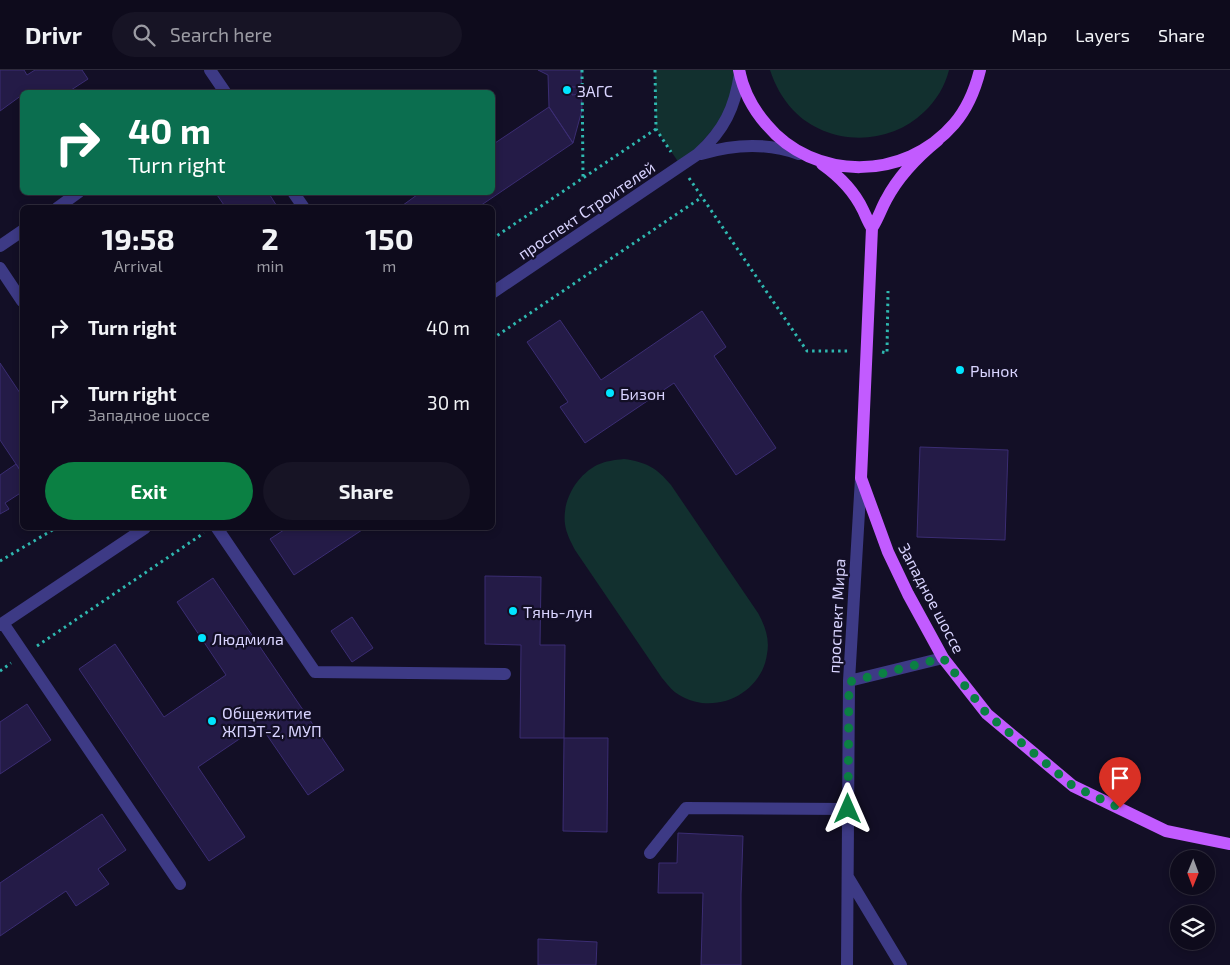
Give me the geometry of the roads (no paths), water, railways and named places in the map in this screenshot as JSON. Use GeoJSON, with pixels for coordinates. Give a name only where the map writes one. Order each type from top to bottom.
{"type":"FeatureCollection","features":[{"type":"Feature","properties":{"kind":"main road"},"geometry":{"type":"LineString","coordinates":[[861,478],[872,228],[896,183],[908,167],[954,124],[967,105],[980,70]]}},
{"type":"Feature","properties":{"kind":"main road"},"geometry":{"type":"LineString","coordinates":[[740,71],[747,94],[758,114],[772,131],[790,146],[835,174],[846,185],[863,210],[872,228]]}},
{"type":"Feature","properties":{"kind":"main road"},"geometry":{"type":"LineString","coordinates":[[809,157],[853,168],[876,167],[898,162],[919,153],[938,140]]}},
{"type":"Feature","properties":{"kind":"main road","name":"Западное шоссе"},"geometry":{"type":"LineString","coordinates":[[861,478],[888,552],[908,594],[943,658],[987,714],[1073,786],[1166,831],[1230,844]]}},
{"type":"Feature","properties":{"kind":"street"},"geometry":{"type":"LineString","coordinates":[[210,70],[224,90]]}},
{"type":"Feature","properties":{"kind":"street"},"geometry":{"type":"LineString","coordinates":[[698,154],[709,144],[727,120],[738,89],[740,71]]}},
{"type":"Feature","properties":{"kind":"street"},"geometry":{"type":"LineString","coordinates":[[698,154],[733,146],[750,145],[789,150],[809,157]]}},
{"type":"Feature","properties":{"kind":"street","name":"проспект Строителей"},"geometry":{"type":"LineString","coordinates":[[495,291],[698,154]]}},
{"type":"Feature","properties":{"kind":"street"},"geometry":{"type":"LineString","coordinates":[[61,205],[75,195]]}},
{"type":"Feature","properties":{"kind":"street"},"geometry":{"type":"LineString","coordinates":[[0,246],[20,232]]}},
{"type":"Feature","properties":{"kind":"street"},"geometry":{"type":"LineString","coordinates":[[0,268],[20,298]]}},
{"type":"Feature","properties":{"kind":"street","name":"проспект Мира"},"geometry":{"type":"LineString","coordinates":[[847,965],[849,682],[861,478]]}},
{"type":"Feature","properties":{"kind":"street"},"geometry":{"type":"LineString","coordinates":[[142,530],[2,624],[180,884]]}},
{"type":"Feature","properties":{"kind":"street"},"geometry":{"type":"LineString","coordinates":[[218,530],[315,672],[505,674]]}},
{"type":"Feature","properties":{"kind":"street"},"geometry":{"type":"LineString","coordinates":[[849,682],[943,658]]}},
{"type":"Feature","properties":{"kind":"street"},"geometry":{"type":"LineString","coordinates":[[650,853],[686,808],[848,809]]}},
{"type":"Feature","properties":{"kind":"street"},"geometry":{"type":"LineString","coordinates":[[848,876],[901,965]]}},
{"type":"Feature","properties":{"kind":"place","name":"ЗАГС"},"geometry":{"type":"Point","coordinates":[567,90]}},
{"type":"Feature","properties":{"kind":"place","name":"Рынок"},"geometry":{"type":"Point","coordinates":[960,370]}},
{"type":"Feature","properties":{"kind":"place","name":"Бизон"},"geometry":{"type":"Point","coordinates":[610,393]}},
{"type":"Feature","properties":{"kind":"place","name":"Тянь-лун"},"geometry":{"type":"Point","coordinates":[513,611]}},
{"type":"Feature","properties":{"kind":"place","name":"Людмила"},"geometry":{"type":"Point","coordinates":[202,638]}},
{"type":"Feature","properties":{"kind":"place","name":"Общежитие ЖПЭТ-2, МУП"},"geometry":{"type":"Point","coordinates":[212,721]}}]}
